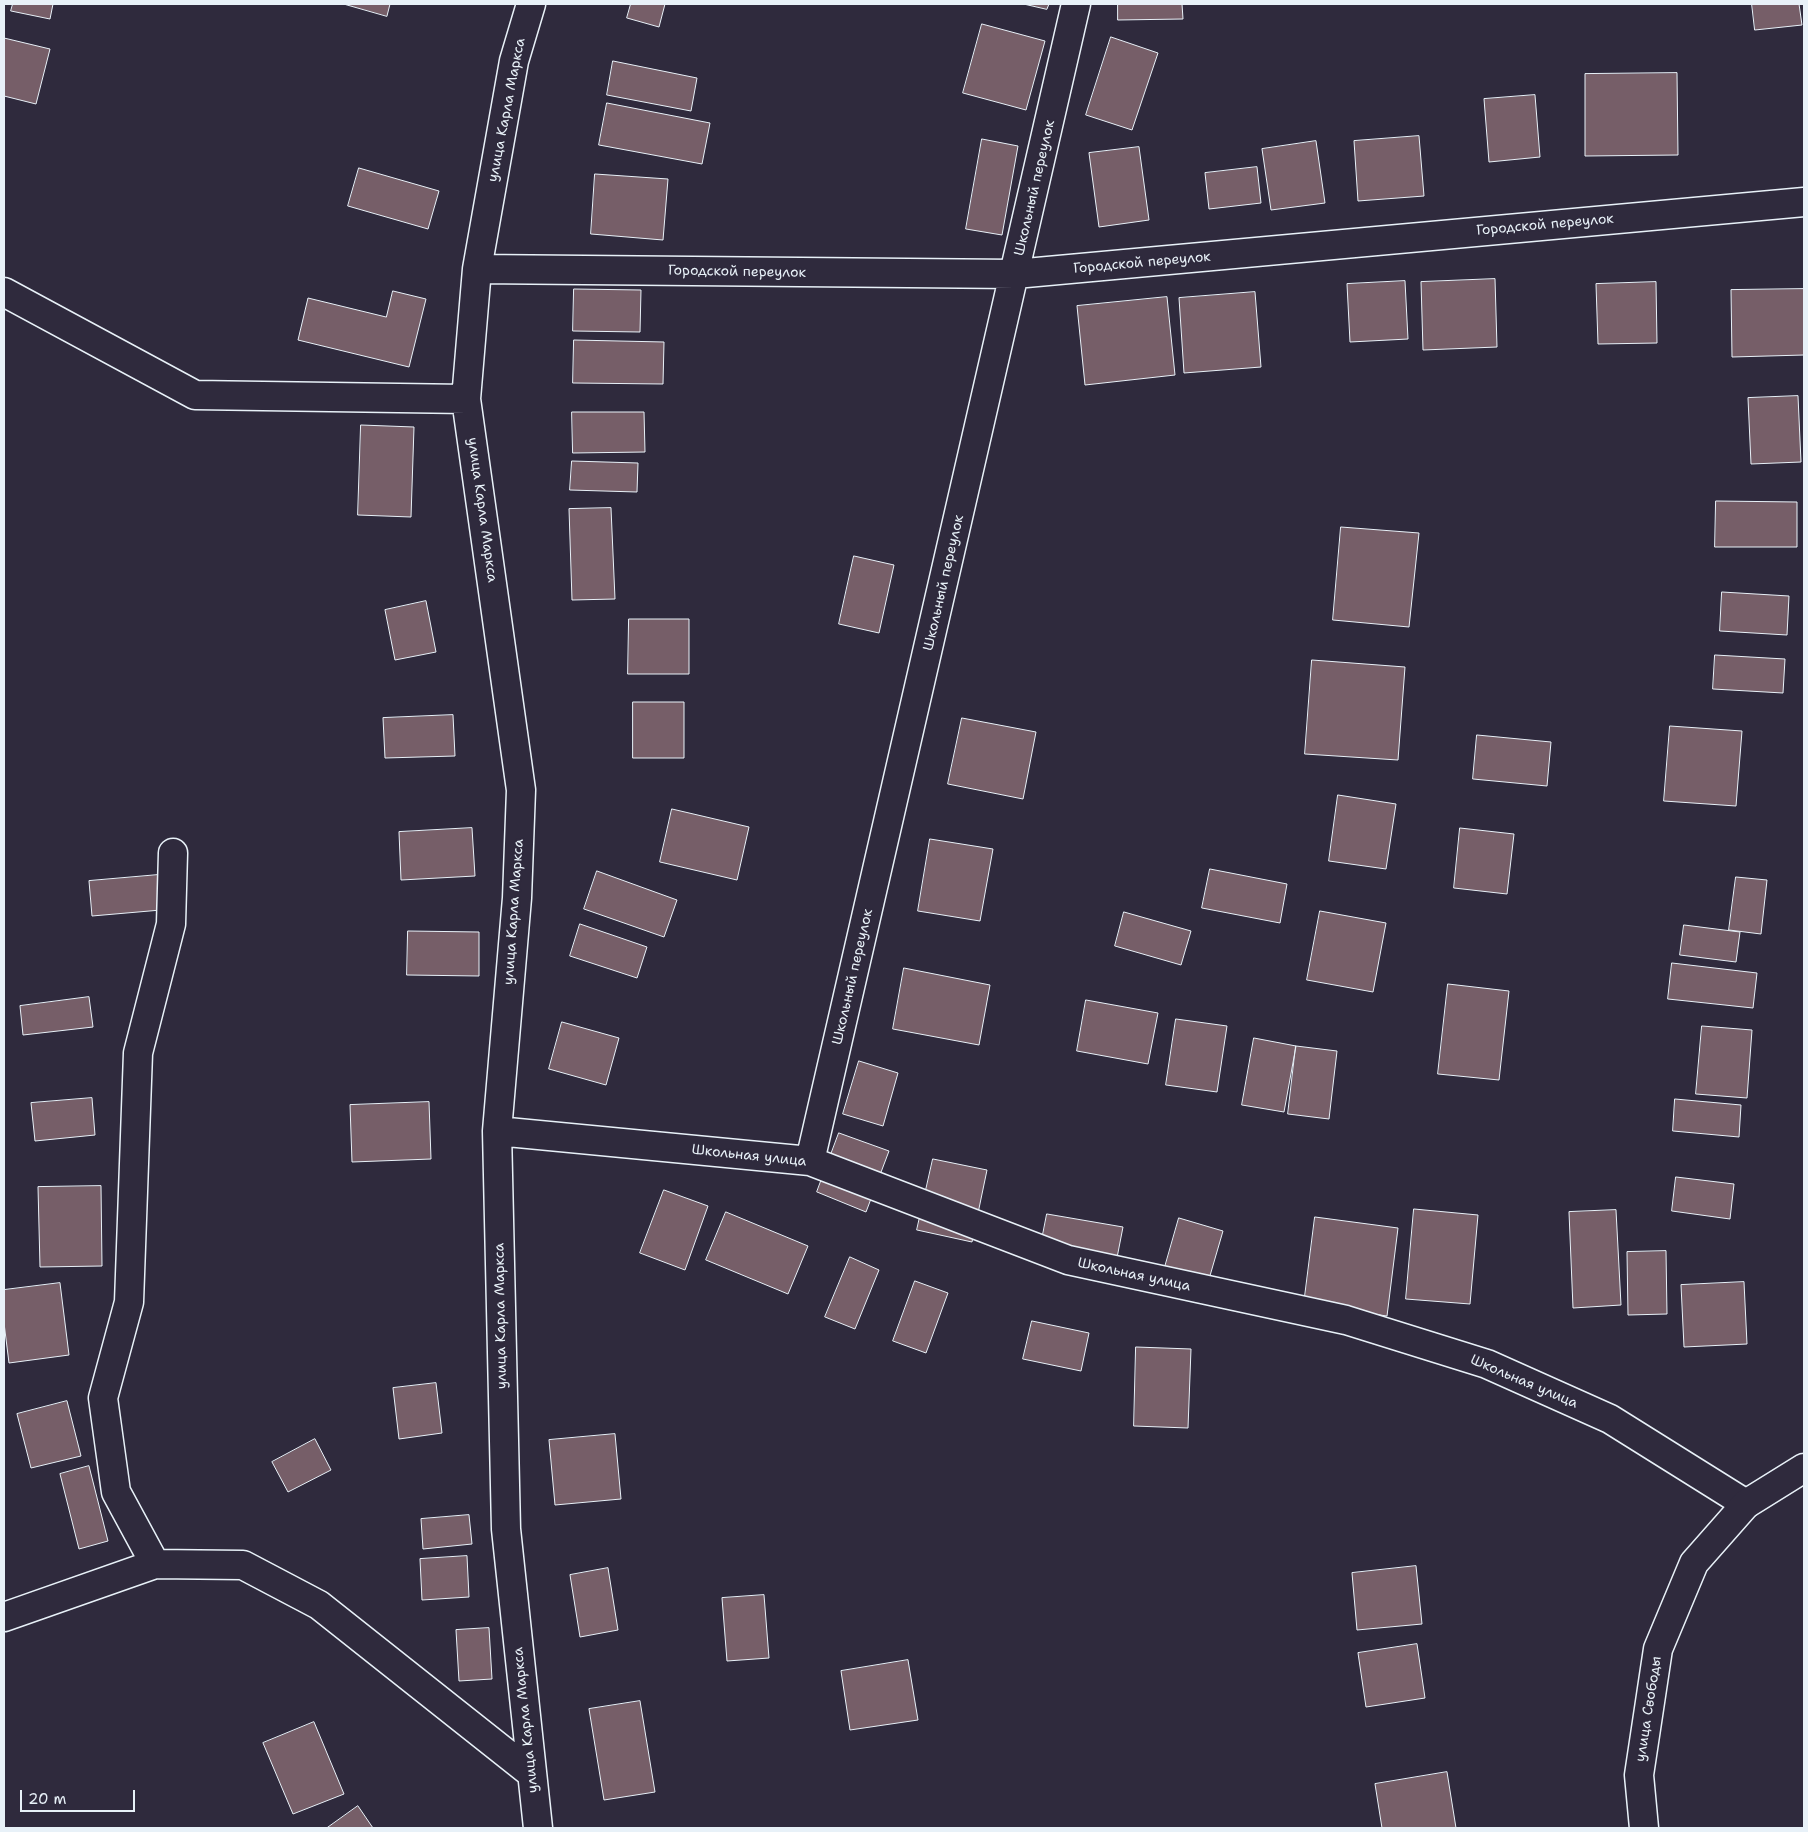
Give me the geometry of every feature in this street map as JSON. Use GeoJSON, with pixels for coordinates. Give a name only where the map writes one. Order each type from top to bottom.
{"type":"FeatureCollection","features":[{"type":"Feature","properties":{"kind":"street","name":"улица Карла Маркса"},"geometry":{"type":"LineString","coordinates":[[531,4],[514,62],[477,269],[466,399],[521,790],[517,898],[496,1131],[506,1529],[538,1828]]}},
{"type":"Feature","properties":{"kind":"street","name":"Школьный переулок"},"geometry":{"type":"LineString","coordinates":[[810,1161],[1076,4]]}},
{"type":"Feature","properties":{"kind":"street","name":"Городской переулок"},"geometry":{"type":"LineString","coordinates":[[477,269],[1015,274],[1804,202]]}},
{"type":"Feature","properties":{"kind":"street"},"geometry":{"type":"LineString","coordinates":[[4,292],[194,395],[466,399]]}},
{"type":"Feature","properties":{"kind":"street"},"geometry":{"type":"LineString","coordinates":[[155,1564],[116,1492],[103,1398],[129,1302],[138,1053],[171,924],[173,853]]}},
{"type":"Feature","properties":{"kind":"street","name":"Школьная улица"},"geometry":{"type":"LineString","coordinates":[[496,1131],[810,1161],[1068,1260],[1346,1320],[1487,1364],[1610,1419],[1746,1504]]}},
{"type":"Feature","properties":{"kind":"street","name":"улица Свободы"},"geometry":{"type":"LineString","coordinates":[[1644,1828],[1639,1775],[1658,1648],[1694,1563],[1746,1504],[1804,1468]]}},
{"type":"Feature","properties":{"kind":"street"},"geometry":{"type":"LineString","coordinates":[[4,1617],[155,1564],[244,1565],[319,1605],[531,1773]]}},
{"type":"Feature","properties":{"kind":"building"},"geometry":{"type":"Polygon","coordinates":[[[13,4],[53,4],[50,19],[11,11],[13,4]]]}},
{"type":"Feature","properties":{"kind":"building"},"geometry":{"type":"Polygon","coordinates":[[[344,4],[390,4],[387,16],[344,4]]]}},
{"type":"Feature","properties":{"kind":"building"},"geometry":{"type":"Polygon","coordinates":[[[631,4],[665,4],[659,27],[627,18],[631,4]]]}},
{"type":"Feature","properties":{"kind":"building"},"geometry":{"type":"Polygon","coordinates":[[[1024,4],[1049,4],[1047,9],[1024,4]]]}},
{"type":"Feature","properties":{"kind":"building"},"geometry":{"type":"Polygon","coordinates":[[[1118,4],[1182,4],[1183,19],[1118,20],[1118,4]]]}},
{"type":"Feature","properties":{"kind":"building"},"geometry":{"type":"Polygon","coordinates":[[[1752,4],[1799,4],[1802,25],[1755,30],[1752,4]]]}},
{"type":"Feature","properties":{"kind":"building"},"geometry":{"type":"Polygon","coordinates":[[[982,24],[1045,41],[1026,110],[963,93],[982,24]]]}},
{"type":"Feature","properties":{"kind":"building"},"geometry":{"type":"Polygon","coordinates":[[[1111,37],[1158,53],[1132,130],[1086,115],[1111,37]]]}},
{"type":"Feature","properties":{"kind":"building"},"geometry":{"type":"Polygon","coordinates":[[[4,38],[50,49],[36,104],[4,96],[4,38]]]}},
{"type":"Feature","properties":{"kind":"building"},"geometry":{"type":"Polygon","coordinates":[[[613,61],[697,78],[691,111],[607,95],[613,61]]]}},
{"type":"Feature","properties":{"kind":"building"},"geometry":{"type":"Polygon","coordinates":[[[1677,73],[1678,155],[1585,156],[1585,74],[1677,73]]]}},
{"type":"Feature","properties":{"kind":"building"},"geometry":{"type":"Polygon","coordinates":[[[1535,95],[1540,157],[1489,162],[1484,99],[1535,95]]]}},
{"type":"Feature","properties":{"kind":"building"},"geometry":{"type":"Polygon","coordinates":[[[607,103],[710,123],[702,164],[599,145],[607,103]]]}},
{"type":"Feature","properties":{"kind":"building"},"geometry":{"type":"Polygon","coordinates":[[[1419,136],[1424,196],[1358,201],[1354,141],[1419,136]]]}},
{"type":"Feature","properties":{"kind":"building"},"geometry":{"type":"Polygon","coordinates":[[[982,139],[1018,146],[1002,235],[966,229],[982,139]]]}},
{"type":"Feature","properties":{"kind":"building"},"geometry":{"type":"Polygon","coordinates":[[[1316,141],[1325,203],[1271,210],[1262,149],[1316,141]]]}},
{"type":"Feature","properties":{"kind":"building"},"geometry":{"type":"Polygon","coordinates":[[[1139,147],[1149,220],[1099,227],[1089,153],[1139,147]]]}},
{"type":"Feature","properties":{"kind":"building"},"geometry":{"type":"Polygon","coordinates":[[[1257,167],[1261,203],[1209,209],[1205,173],[1257,167]]]}},
{"type":"Feature","properties":{"kind":"building"},"geometry":{"type":"Polygon","coordinates":[[[359,168],[439,191],[428,229],[348,206],[359,168]]]}},
{"type":"Feature","properties":{"kind":"building"},"geometry":{"type":"Polygon","coordinates":[[[595,174],[668,179],[663,240],[591,234],[595,174]]]}},
{"type":"Feature","properties":{"kind":"building"},"geometry":{"type":"Polygon","coordinates":[[[1495,279],[1497,347],[1423,350],[1421,282],[1495,279]]]}},
{"type":"Feature","properties":{"kind":"building"},"geometry":{"type":"Polygon","coordinates":[[[1405,281],[1408,339],[1350,342],[1347,284],[1405,281]]]}},
{"type":"Feature","properties":{"kind":"building"},"geometry":{"type":"Polygon","coordinates":[[[1656,282],[1657,343],[1598,344],[1596,284],[1656,282]]]}},
{"type":"Feature","properties":{"kind":"building"},"geometry":{"type":"Polygon","coordinates":[[[574,289],[641,290],[640,332],[573,331],[574,289]]]}},
{"type":"Feature","properties":{"kind":"building"},"geometry":{"type":"Polygon","coordinates":[[[1804,289],[1804,355],[1732,357],[1731,290],[1804,289]]]}},
{"type":"Feature","properties":{"kind":"building"},"geometry":{"type":"Polygon","coordinates":[[[393,291],[426,299],[409,367],[298,340],[308,298],[386,317],[393,291]]]}},
{"type":"Feature","properties":{"kind":"building"},"geometry":{"type":"Polygon","coordinates":[[[1255,292],[1261,367],[1184,373],[1179,298],[1255,292]]]}},
{"type":"Feature","properties":{"kind":"building"},"geometry":{"type":"Polygon","coordinates":[[[1167,297],[1175,375],[1085,385],[1077,306],[1167,297]]]}},
{"type":"Feature","properties":{"kind":"building"},"geometry":{"type":"Polygon","coordinates":[[[574,340],[664,342],[663,384],[573,383],[574,340]]]}},
{"type":"Feature","properties":{"kind":"building"},"geometry":{"type":"Polygon","coordinates":[[[1798,396],[1801,462],[1751,464],[1748,398],[1798,396]]]}},
{"type":"Feature","properties":{"kind":"building"},"geometry":{"type":"Polygon","coordinates":[[[572,412],[644,412],[645,452],[573,453],[572,412]]]}},
{"type":"Feature","properties":{"kind":"building"},"geometry":{"type":"Polygon","coordinates":[[[361,425],[414,427],[411,517],[358,515],[361,425]]]}},
{"type":"Feature","properties":{"kind":"building"},"geometry":{"type":"Polygon","coordinates":[[[572,461],[638,463],[637,492],[570,490],[572,461]]]}},
{"type":"Feature","properties":{"kind":"building"},"geometry":{"type":"Polygon","coordinates":[[[1716,501],[1797,502],[1797,547],[1715,547],[1716,501]]]}},
{"type":"Feature","properties":{"kind":"building"},"geometry":{"type":"Polygon","coordinates":[[[611,508],[615,599],[572,600],[569,509],[611,508]]]}},
{"type":"Feature","properties":{"kind":"building"},"geometry":{"type":"Polygon","coordinates":[[[1341,527],[1419,533],[1409,627],[1333,620],[1341,527]]]}},
{"type":"Feature","properties":{"kind":"building"},"geometry":{"type":"Polygon","coordinates":[[[854,556],[894,565],[879,633],[839,624],[854,556]]]}},
{"type":"Feature","properties":{"kind":"building"},"geometry":{"type":"Polygon","coordinates":[[[1722,592],[1789,596],[1787,635],[1720,631],[1722,592]]]}},
{"type":"Feature","properties":{"kind":"building"},"geometry":{"type":"Polygon","coordinates":[[[426,601],[436,652],[395,660],[385,610],[426,601]]]}},
{"type":"Feature","properties":{"kind":"building"},"geometry":{"type":"Polygon","coordinates":[[[629,619],[689,619],[689,674],[628,674],[629,619]]]}},
{"type":"Feature","properties":{"kind":"building"},"geometry":{"type":"Polygon","coordinates":[[[1715,655],[1785,659],[1783,693],[1713,689],[1715,655]]]}},
{"type":"Feature","properties":{"kind":"building"},"geometry":{"type":"Polygon","coordinates":[[[1312,660],[1405,667],[1398,760],[1305,754],[1312,660]]]}},
{"type":"Feature","properties":{"kind":"building"},"geometry":{"type":"Polygon","coordinates":[[[633,702],[684,702],[684,758],[633,758],[633,702]]]}},
{"type":"Feature","properties":{"kind":"building"},"geometry":{"type":"Polygon","coordinates":[[[453,715],[455,756],[385,758],[383,718],[453,715]]]}},
{"type":"Feature","properties":{"kind":"building"},"geometry":{"type":"Polygon","coordinates":[[[962,718],[1036,732],[1023,799],[948,784],[962,718]]]}},
{"type":"Feature","properties":{"kind":"building"},"geometry":{"type":"Polygon","coordinates":[[[1670,726],[1742,731],[1736,806],[1664,801],[1670,726]]]}},
{"type":"Feature","properties":{"kind":"building"},"geometry":{"type":"Polygon","coordinates":[[[1477,735],[1551,742],[1547,786],[1473,779],[1477,735]]]}},
{"type":"Feature","properties":{"kind":"building"},"geometry":{"type":"Polygon","coordinates":[[[1338,795],[1396,804],[1386,869],[1329,861],[1338,795]]]}},
{"type":"Feature","properties":{"kind":"building"},"geometry":{"type":"Polygon","coordinates":[[[672,809],[749,827],[737,880],[660,862],[672,809]]]}},
{"type":"Feature","properties":{"kind":"building"},"geometry":{"type":"Polygon","coordinates":[[[472,828],[475,876],[401,880],[399,832],[472,828]]]}},
{"type":"Feature","properties":{"kind":"building"},"geometry":{"type":"Polygon","coordinates":[[[1460,828],[1514,834],[1507,894],[1454,888],[1460,828]]]}},
{"type":"Feature","properties":{"kind":"building"},"geometry":{"type":"Polygon","coordinates":[[[930,839],[993,849],[980,921],[918,911],[930,839]]]}},
{"type":"Feature","properties":{"kind":"building"},"geometry":{"type":"Polygon","coordinates":[[[1210,869],[1287,884],[1280,923],[1202,908],[1210,869]]]}},
{"type":"Feature","properties":{"kind":"building"},"geometry":{"type":"Polygon","coordinates":[[[597,871],[677,900],[664,937],[584,909],[597,871]]]}},
{"type":"Feature","properties":{"kind":"building"},"geometry":{"type":"Polygon","coordinates":[[[158,875],[161,910],[92,916],[89,881],[158,875]]]}},
{"type":"Feature","properties":{"kind":"building"},"geometry":{"type":"Polygon","coordinates":[[[1736,877],[1767,880],[1761,934],[1729,930],[1736,877]]]}},
{"type":"Feature","properties":{"kind":"building"},"geometry":{"type":"Polygon","coordinates":[[[1320,911],[1386,923],[1373,992],[1307,980],[1320,911]]]}},
{"type":"Feature","properties":{"kind":"building"},"geometry":{"type":"Polygon","coordinates":[[[1124,912],[1191,931],[1181,965],[1115,946],[1124,912]]]}},
{"type":"Feature","properties":{"kind":"building"},"geometry":{"type":"Polygon","coordinates":[[[580,924],[647,947],[637,978],[570,956],[580,924]]]}},
{"type":"Feature","properties":{"kind":"building"},"geometry":{"type":"Polygon","coordinates":[[[1684,925],[1740,932],[1736,962],[1680,955],[1684,925]]]}},
{"type":"Feature","properties":{"kind":"building"},"geometry":{"type":"Polygon","coordinates":[[[408,931],[479,932],[479,976],[407,975],[408,931]]]}},
{"type":"Feature","properties":{"kind":"building"},"geometry":{"type":"Polygon","coordinates":[[[1672,963],[1757,973],[1753,1008],[1668,999],[1672,963]]]}},
{"type":"Feature","properties":{"kind":"building"},"geometry":{"type":"Polygon","coordinates":[[[904,968],[990,985],[979,1045],[893,1029],[904,968]]]}},
{"type":"Feature","properties":{"kind":"building"},"geometry":{"type":"Polygon","coordinates":[[[1448,984],[1509,991],[1499,1080],[1438,1074],[1448,984]]]}},
{"type":"Feature","properties":{"kind":"building"},"geometry":{"type":"Polygon","coordinates":[[[89,997],[93,1027],[23,1035],[20,1006],[89,997]]]}},
{"type":"Feature","properties":{"kind":"building"},"geometry":{"type":"Polygon","coordinates":[[[1086,1000],[1158,1013],[1148,1064],[1077,1051],[1086,1000]]]}},
{"type":"Feature","properties":{"kind":"building"},"geometry":{"type":"Polygon","coordinates":[[[1176,1019],[1227,1026],[1217,1092],[1166,1085],[1176,1019]]]}},
{"type":"Feature","properties":{"kind":"building"},"geometry":{"type":"Polygon","coordinates":[[[562,1022],[619,1038],[606,1085],[549,1069],[562,1022]]]}},
{"type":"Feature","properties":{"kind":"building"},"geometry":{"type":"Polygon","coordinates":[[[1702,1026],[1752,1030],[1747,1098],[1696,1094],[1702,1026]]]}},
{"type":"Feature","properties":{"kind":"building"},"geometry":{"type":"Polygon","coordinates":[[[1254,1038],[1296,1046],[1284,1112],[1242,1105],[1254,1038]]]}},
{"type":"Feature","properties":{"kind":"building"},"geometry":{"type":"Polygon","coordinates":[[[1296,1046],[1337,1051],[1329,1119],[1288,1114],[1296,1046]]]}},
{"type":"Feature","properties":{"kind":"building"},"geometry":{"type":"Polygon","coordinates":[[[859,1061],[898,1073],[883,1126],[843,1114],[859,1061]]]}},
{"type":"Feature","properties":{"kind":"building"},"geometry":{"type":"Polygon","coordinates":[[[92,1098],[95,1135],[35,1141],[31,1103],[92,1098]]]}},
{"type":"Feature","properties":{"kind":"building"},"geometry":{"type":"Polygon","coordinates":[[[1675,1099],[1741,1105],[1739,1137],[1673,1131],[1675,1099]]]}},
{"type":"Feature","properties":{"kind":"building"},"geometry":{"type":"Polygon","coordinates":[[[429,1102],[431,1159],[352,1162],[350,1105],[429,1102]]]}},
{"type":"Feature","properties":{"kind":"building"},"geometry":{"type":"Polygon","coordinates":[[[839,1133],[889,1151],[866,1212],[817,1192],[839,1133]]]}},
{"type":"Feature","properties":{"kind":"building"},"geometry":{"type":"Polygon","coordinates":[[[933,1159],[987,1170],[972,1242],[917,1230],[933,1159]]]}},
{"type":"Feature","properties":{"kind":"building"},"geometry":{"type":"Polygon","coordinates":[[[1676,1177],[1734,1184],[1730,1219],[1672,1211],[1676,1177]]]}},
{"type":"Feature","properties":{"kind":"building"},"geometry":{"type":"Polygon","coordinates":[[[101,1186],[102,1266],[40,1267],[38,1187],[101,1186]]]}},
{"type":"Feature","properties":{"kind":"building"},"geometry":{"type":"Polygon","coordinates":[[[664,1190],[708,1206],[685,1270],[640,1253],[664,1190]]]}},
{"type":"Feature","properties":{"kind":"building"},"geometry":{"type":"Polygon","coordinates":[[[1414,1209],[1478,1215],[1470,1304],[1406,1299],[1414,1209]]]}},
{"type":"Feature","properties":{"kind":"building"},"geometry":{"type":"Polygon","coordinates":[[[1616,1210],[1621,1305],[1573,1308],[1569,1212],[1616,1210]]]}},
{"type":"Feature","properties":{"kind":"building"},"geometry":{"type":"Polygon","coordinates":[[[726,1212],[808,1246],[788,1294],[706,1260],[726,1212]]]}},
{"type":"Feature","properties":{"kind":"building"},"geometry":{"type":"Polygon","coordinates":[[[1047,1214],[1123,1227],[1115,1268],[1039,1255],[1047,1214]]]}},
{"type":"Feature","properties":{"kind":"building"},"geometry":{"type":"Polygon","coordinates":[[[1315,1217],[1398,1228],[1387,1316],[1304,1304],[1315,1217]]]}},
{"type":"Feature","properties":{"kind":"building"},"geometry":{"type":"Polygon","coordinates":[[[1179,1218],[1223,1231],[1207,1286],[1163,1274],[1179,1218]]]}},
{"type":"Feature","properties":{"kind":"building"},"geometry":{"type":"Polygon","coordinates":[[[1666,1251],[1667,1314],[1628,1315],[1627,1252],[1666,1251]]]}},
{"type":"Feature","properties":{"kind":"building"},"geometry":{"type":"Polygon","coordinates":[[[850,1257],[879,1270],[855,1329],[825,1317],[850,1257]]]}},
{"type":"Feature","properties":{"kind":"building"},"geometry":{"type":"Polygon","coordinates":[[[915,1281],[948,1293],[926,1353],[893,1341],[915,1281]]]}},
{"type":"Feature","properties":{"kind":"building"},"geometry":{"type":"Polygon","coordinates":[[[1744,1282],[1747,1344],[1684,1347],[1681,1285],[1744,1282]]]}},
{"type":"Feature","properties":{"kind":"building"},"geometry":{"type":"Polygon","coordinates":[[[60,1283],[69,1355],[9,1363],[4,1323],[4,1290],[60,1283]]]}},
{"type":"Feature","properties":{"kind":"building"},"geometry":{"type":"Polygon","coordinates":[[[1032,1321],[1089,1333],[1081,1371],[1023,1359],[1032,1321]]]}},
{"type":"Feature","properties":{"kind":"building"},"geometry":{"type":"Polygon","coordinates":[[[1136,1347],[1191,1349],[1188,1428],[1134,1426],[1136,1347]]]}},
{"type":"Feature","properties":{"kind":"building"},"geometry":{"type":"Polygon","coordinates":[[[436,1383],[442,1433],[399,1439],[393,1388],[436,1383]]]}},
{"type":"Feature","properties":{"kind":"building"},"geometry":{"type":"Polygon","coordinates":[[[67,1401],[81,1456],[31,1468],[17,1414],[67,1401]]]}},
{"type":"Feature","properties":{"kind":"building"},"geometry":{"type":"Polygon","coordinates":[[[615,1434],[621,1499],[555,1505],[549,1440],[615,1434]]]}},
{"type":"Feature","properties":{"kind":"building"},"geometry":{"type":"Polygon","coordinates":[[[315,1439],[331,1470],[288,1492],[272,1462],[315,1439]]]}},
{"type":"Feature","properties":{"kind":"building"},"geometry":{"type":"Polygon","coordinates":[[[89,1466],[108,1541],[79,1549],[60,1474],[89,1466]]]}},
{"type":"Feature","properties":{"kind":"building"},"geometry":{"type":"Polygon","coordinates":[[[469,1515],[472,1544],[423,1549],[421,1519],[469,1515]]]}},
{"type":"Feature","properties":{"kind":"building"},"geometry":{"type":"Polygon","coordinates":[[[467,1556],[469,1597],[422,1600],[420,1559],[467,1556]]]}},
{"type":"Feature","properties":{"kind":"building"},"geometry":{"type":"Polygon","coordinates":[[[1416,1566],[1422,1624],[1357,1630],[1352,1573],[1416,1566]]]}},
{"type":"Feature","properties":{"kind":"building"},"geometry":{"type":"Polygon","coordinates":[[[608,1568],[618,1630],[580,1637],[570,1575],[608,1568]]]}},
{"type":"Feature","properties":{"kind":"building"},"geometry":{"type":"Polygon","coordinates":[[[764,1595],[769,1658],[727,1661],[722,1598],[764,1595]]]}},
{"type":"Feature","properties":{"kind":"building"},"geometry":{"type":"Polygon","coordinates":[[[489,1628],[492,1679],[459,1681],[456,1630],[489,1628]]]}},
{"type":"Feature","properties":{"kind":"building"},"geometry":{"type":"Polygon","coordinates":[[[1417,1644],[1425,1698],[1366,1707],[1358,1653],[1417,1644]]]}},
{"type":"Feature","properties":{"kind":"building"},"geometry":{"type":"Polygon","coordinates":[[[908,1660],[918,1720],[850,1730],[841,1671],[908,1660]]]}},
{"type":"Feature","properties":{"kind":"building"},"geometry":{"type":"Polygon","coordinates":[[[640,1701],[655,1792],[604,1800],[589,1709],[640,1701]]]}},
{"type":"Feature","properties":{"kind":"building"},"geometry":{"type":"Polygon","coordinates":[[[314,1722],[344,1794],[293,1814],[263,1743],[314,1722]]]}},
{"type":"Feature","properties":{"kind":"building"},"geometry":{"type":"Polygon","coordinates":[[[1447,1772],[1456,1828],[1382,1828],[1375,1784],[1447,1772]]]}},
{"type":"Feature","properties":{"kind":"building"},"geometry":{"type":"Polygon","coordinates":[[[358,1806],[373,1828],[327,1828],[358,1806]]]}}]}
